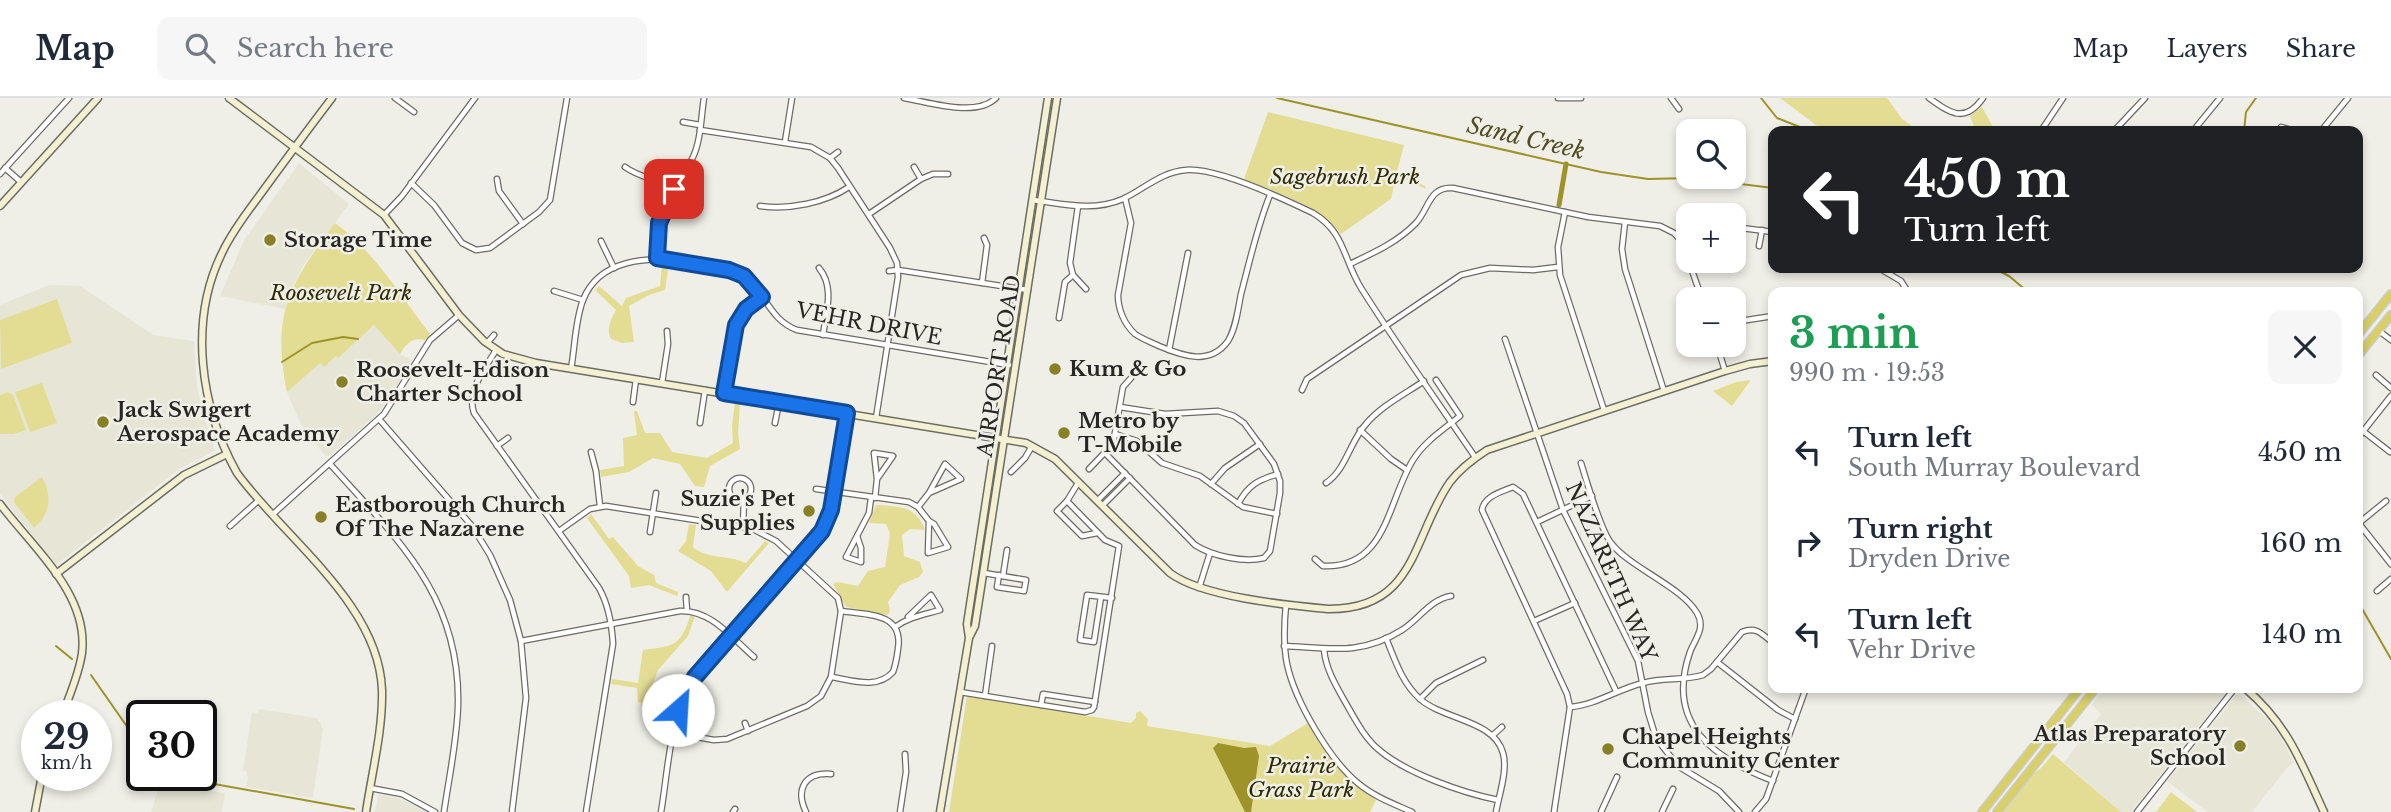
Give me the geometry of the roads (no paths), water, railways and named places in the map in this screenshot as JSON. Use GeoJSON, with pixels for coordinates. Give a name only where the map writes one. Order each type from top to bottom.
{"type":"FeatureCollection","features":[{"type":"Feature","properties":{"kind":"highway"},"geometry":{"type":"LineString","coordinates":[[2363,329],[2391,294]]}},
{"type":"Feature","properties":{"kind":"highway"},"geometry":{"type":"LineString","coordinates":[[2363,350],[2391,315]]}},
{"type":"Feature","properties":{"kind":"highway"},"geometry":{"type":"LineString","coordinates":[[1982,812],[2076,693]]}},
{"type":"Feature","properties":{"kind":"highway"},"geometry":{"type":"LineString","coordinates":[[1997,812],[2092,693]]}},
{"type":"Feature","properties":{"kind":"main road"},"geometry":{"type":"LineString","coordinates":[[0,206],[98,98]]}},
{"type":"Feature","properties":{"kind":"main road"},"geometry":{"type":"LineString","coordinates":[[229,98],[384,215],[459,315],[496,350],[545,365],[1005,438],[1032,446],[1055,459],[1182,582],[1199,588],[1286,604],[1336,609],[1357,605],[1384,593],[1401,577],[1415,558],[1448,485],[1475,457],[1497,445],[1725,371],[1768,362]]}},
{"type":"Feature","properties":{"kind":"main road"},"geometry":{"type":"LineString","coordinates":[[332,98],[228,241],[207,299],[203,337],[204,374],[211,411],[237,473],[356,611],[376,653],[381,676],[382,705],[366,812]]}},
{"type":"Feature","properties":{"kind":"main road","name":"AIRPORT ROAD"},"geometry":{"type":"LineString","coordinates":[[969,638],[967,624],[1048,98]]}},
{"type":"Feature","properties":{"kind":"main road","name":"AIRPORT ROAD"},"geometry":{"type":"LineString","coordinates":[[940,812],[959,692],[984,573],[1057,98]]}},
{"type":"Feature","properties":{"kind":"main road"},"geometry":{"type":"LineString","coordinates":[[56,574],[184,475],[227,454]]}},
{"type":"Feature","properties":{"kind":"main road"},"geometry":{"type":"LineString","coordinates":[[0,504],[56,574],[75,604],[82,631],[79,667],[68,700]]}},
{"type":"Feature","properties":{"kind":"main road"},"geometry":{"type":"LineString","coordinates":[[2251,693],[2285,731],[2324,812]]}},
{"type":"Feature","properties":{"kind":"main road"},"geometry":{"type":"LineString","coordinates":[[35,812],[39,791]]}},
{"type":"Feature","properties":{"kind":"street"},"geometry":{"type":"LineString","coordinates":[[0,174],[69,98]]}},
{"type":"Feature","properties":{"kind":"street"},"geometry":{"type":"LineString","coordinates":[[395,98],[414,112]]}},
{"type":"Feature","properties":{"kind":"street"},"geometry":{"type":"LineString","coordinates":[[384,215],[475,98]]}},
{"type":"Feature","properties":{"kind":"street"},"geometry":{"type":"LineString","coordinates":[[411,183],[434,205],[462,243],[476,252],[490,248],[550,200],[567,98]]}},
{"type":"Feature","properties":{"kind":"street"},"geometry":{"type":"LineString","coordinates":[[657,258],[659,223],[673,190],[692,158],[704,98]]}},
{"type":"Feature","properties":{"kind":"street"},"geometry":{"type":"LineString","coordinates":[[785,142],[792,98]]}},
{"type":"Feature","properties":{"kind":"street"},"geometry":{"type":"LineString","coordinates":[[904,98],[973,109],[995,102]]}},
{"type":"Feature","properties":{"kind":"street"},"geometry":{"type":"LineString","coordinates":[[1558,98],[1581,98]]}},
{"type":"Feature","properties":{"kind":"street"},"geometry":{"type":"LineString","coordinates":[[1671,98],[1679,109]]}},
{"type":"Feature","properties":{"kind":"street"},"geometry":{"type":"LineString","coordinates":[[1929,98],[1956,114],[1972,111],[1983,98]]}},
{"type":"Feature","properties":{"kind":"street"},"geometry":{"type":"LineString","coordinates":[[2044,126],[2063,98]]}},
{"type":"Feature","properties":{"kind":"street"},"geometry":{"type":"LineString","coordinates":[[2119,126],[2145,98]]}},
{"type":"Feature","properties":{"kind":"street"},"geometry":{"type":"LineString","coordinates":[[2197,126],[2220,98]]}},
{"type":"Feature","properties":{"kind":"street"},"geometry":{"type":"LineString","coordinates":[[2325,126],[2345,99]]}},
{"type":"Feature","properties":{"kind":"street"},"geometry":{"type":"LineString","coordinates":[[684,122],[811,147],[830,158],[869,214],[894,256],[898,270],[876,418]]}},
{"type":"Feature","properties":{"kind":"street"},"geometry":{"type":"LineString","coordinates":[[830,158],[838,152]]}},
{"type":"Feature","properties":{"kind":"street"},"geometry":{"type":"LineString","coordinates":[[625,167],[638,176],[657,181],[688,200]]}},
{"type":"Feature","properties":{"kind":"street"},"geometry":{"type":"LineString","coordinates":[[914,167],[920,179]]}},
{"type":"Feature","properties":{"kind":"street"},"geometry":{"type":"LineString","coordinates":[[5,168],[22,182]]}},
{"type":"Feature","properties":{"kind":"street"},"geometry":{"type":"LineString","coordinates":[[1033,200],[1099,206],[1125,198],[1170,172],[1205,170],[1313,213],[1329,226],[1341,242],[1360,286],[1475,457]]}},
{"type":"Feature","properties":{"kind":"street"},"geometry":{"type":"LineString","coordinates":[[1203,180],[1205,170]]}},
{"type":"Feature","properties":{"kind":"street"},"geometry":{"type":"LineString","coordinates":[[869,214],[920,179],[933,174],[948,173]]}},
{"type":"Feature","properties":{"kind":"street"},"geometry":{"type":"LineString","coordinates":[[497,179],[499,191],[523,224]]}},
{"type":"Feature","properties":{"kind":"street"},"geometry":{"type":"LineString","coordinates":[[1435,184],[1439,190]]}},
{"type":"Feature","properties":{"kind":"street"},"geometry":{"type":"LineString","coordinates":[[760,206],[780,207],[823,200],[850,187]]}},
{"type":"Feature","properties":{"kind":"street"},"geometry":{"type":"LineString","coordinates":[[1350,264],[1378,251],[1408,230],[1421,216],[1431,197],[1439,190],[1453,188],[1565,212],[1660,226],[1676,235]]}},
{"type":"Feature","properties":{"kind":"street"},"geometry":{"type":"LineString","coordinates":[[1125,198],[1131,222],[1118,295],[1124,318],[1135,334],[1169,350],[1190,357],[1202,357],[1220,349],[1229,339],[1259,221],[1270,195]]}},
{"type":"Feature","properties":{"kind":"street"},"geometry":{"type":"LineString","coordinates":[[1078,206],[1070,263],[1073,275],[1086,289]]}},
{"type":"Feature","properties":{"kind":"street"},"geometry":{"type":"LineString","coordinates":[[1565,212],[1558,247],[1558,267],[1604,410]]}},
{"type":"Feature","properties":{"kind":"street"},"geometry":{"type":"LineString","coordinates":[[1625,222],[1622,249],[1625,269],[1664,391]]}},
{"type":"Feature","properties":{"kind":"street"},"geometry":{"type":"LineString","coordinates":[[1322,232],[1329,226]]}},
{"type":"Feature","properties":{"kind":"street"},"geometry":{"type":"LineString","coordinates":[[1746,228],[1768,231]]}},
{"type":"Feature","properties":{"kind":"street"},"geometry":{"type":"LineString","coordinates":[[1759,246],[1762,230]]}},
{"type":"Feature","properties":{"kind":"street"},"geometry":{"type":"LineString","coordinates":[[982,283],[987,245],[984,238]]}},
{"type":"Feature","properties":{"kind":"street"},"geometry":{"type":"LineString","coordinates":[[601,241],[614,268]]}},
{"type":"Feature","properties":{"kind":"street"},"geometry":{"type":"LineString","coordinates":[[1169,350],[1188,253]]}},
{"type":"Feature","properties":{"kind":"street","name":"VEHR DRIVE"},"geometry":{"type":"LineString","coordinates":[[583,300],[597,281],[614,268],[637,260],[657,258],[729,270],[744,276],[774,315],[783,324],[797,330],[1016,366]]}},
{"type":"Feature","properties":{"kind":"street"},"geometry":{"type":"LineString","coordinates":[[1302,390],[1307,379],[1468,272],[1490,268],[1527,270],[1558,267]]}},
{"type":"Feature","properties":{"kind":"street"},"geometry":{"type":"LineString","coordinates":[[819,268],[826,276],[829,295],[823,335]]}},
{"type":"Feature","properties":{"kind":"street"},"geometry":{"type":"LineString","coordinates":[[889,271],[898,270],[1028,290]]}},
{"type":"Feature","properties":{"kind":"street"},"geometry":{"type":"LineString","coordinates":[[1889,273],[1897,277],[1905,287]]}},
{"type":"Feature","properties":{"kind":"street"},"geometry":{"type":"LineString","coordinates":[[1059,318],[1065,282],[1073,275]]}},
{"type":"Feature","properties":{"kind":"street"},"geometry":{"type":"LineString","coordinates":[[554,291],[583,300],[572,369]]}},
{"type":"Feature","properties":{"kind":"street"},"geometry":{"type":"LineString","coordinates":[[724,393],[736,325],[746,309],[762,297]]}},
{"type":"Feature","properties":{"kind":"street"},"geometry":{"type":"LineString","coordinates":[[272,515],[379,419],[397,397],[430,340],[459,315]]}},
{"type":"Feature","properties":{"kind":"street"},"geometry":{"type":"LineString","coordinates":[[1746,320],[1768,317]]}},
{"type":"Feature","properties":{"kind":"street"},"geometry":{"type":"LineString","coordinates":[[2381,327],[2391,329]]}},
{"type":"Feature","properties":{"kind":"street"},"geometry":{"type":"LineString","coordinates":[[2381,327],[2391,340]]}},
{"type":"Feature","properties":{"kind":"street"},"geometry":{"type":"LineString","coordinates":[[662,383],[668,344],[667,331]]}},
{"type":"Feature","properties":{"kind":"street"},"geometry":{"type":"LineString","coordinates":[[487,343],[494,335]]}},
{"type":"Feature","properties":{"kind":"street","name":"NAZARETH WAY"},"geometry":{"type":"LineString","coordinates":[[1505,338],[1563,510],[1638,661],[1651,725],[1666,753],[1691,776],[1719,791],[1739,812]]}},
{"type":"Feature","properties":{"kind":"street"},"geometry":{"type":"LineString","coordinates":[[496,350],[474,389],[471,403],[474,413],[603,594],[611,625],[613,644],[586,812]]}},
{"type":"Feature","properties":{"kind":"street"},"geometry":{"type":"LineString","coordinates":[[1721,357],[1725,371]]}},
{"type":"Feature","properties":{"kind":"street"},"geometry":{"type":"LineString","coordinates":[[544,374],[545,365]]}},
{"type":"Feature","properties":{"kind":"street"},"geometry":{"type":"LineString","coordinates":[[2376,375],[2391,388]]}},
{"type":"Feature","properties":{"kind":"street"},"geometry":{"type":"LineString","coordinates":[[1089,469],[1114,444],[1123,387],[1131,378]]}},
{"type":"Feature","properties":{"kind":"street"},"geometry":{"type":"LineString","coordinates":[[633,402],[636,379]]}},
{"type":"Feature","properties":{"kind":"street"},"geometry":{"type":"LineString","coordinates":[[1315,559],[1324,566],[1341,566],[1357,560],[1370,550],[1407,470],[1425,444],[1460,416],[1438,379],[1428,386]]}},
{"type":"Feature","properties":{"kind":"street"},"geometry":{"type":"LineString","coordinates":[[1326,483],[1335,477],[1360,430],[1374,415],[1424,381]]}},
{"type":"Feature","properties":{"kind":"street"},"geometry":{"type":"LineString","coordinates":[[700,424],[705,390]]}},
{"type":"Feature","properties":{"kind":"street"},"geometry":{"type":"LineString","coordinates":[[2390,452],[2363,431],[2391,396]]}},
{"type":"Feature","properties":{"kind":"street"},"geometry":{"type":"LineString","coordinates":[[775,423],[779,402]]}},
{"type":"Feature","properties":{"kind":"street"},"geometry":{"type":"LineString","coordinates":[[1105,453],[1171,519],[1186,538],[1210,553],[1252,559],[1264,558],[1271,548],[1280,486],[1278,474],[1260,444],[1241,420],[1222,412],[1165,414],[1119,407]]}},
{"type":"Feature","properties":{"kind":"street"},"geometry":{"type":"LineString","coordinates":[[467,416],[474,413]]}},
{"type":"Feature","properties":{"kind":"street"},"geometry":{"type":"LineString","coordinates":[[661,812],[678,708],[689,684],[798,561],[826,524],[847,413]]}},
{"type":"Feature","properties":{"kind":"street"},"geometry":{"type":"LineString","coordinates":[[379,419],[460,510],[481,540],[510,600],[521,641],[526,682],[526,711],[512,812]]}},
{"type":"Feature","properties":{"kind":"street"},"geometry":{"type":"LineString","coordinates":[[1360,430],[1407,470]]}},
{"type":"Feature","properties":{"kind":"street"},"geometry":{"type":"LineString","coordinates":[[1115,434],[1132,439],[1162,463],[1191,471],[1250,510],[1277,514]]}},
{"type":"Feature","properties":{"kind":"street"},"geometry":{"type":"LineString","coordinates":[[497,446],[508,438]]}},
{"type":"Feature","properties":{"kind":"street"},"geometry":{"type":"LineString","coordinates":[[1211,484],[1225,468],[1260,444]]}},
{"type":"Feature","properties":{"kind":"street"},"geometry":{"type":"LineString","coordinates":[[1011,472],[1032,446]]}},
{"type":"Feature","properties":{"kind":"street"},"geometry":{"type":"LineString","coordinates":[[590,452],[596,471],[600,506]]}},
{"type":"Feature","properties":{"kind":"street"},"geometry":{"type":"LineString","coordinates":[[858,536],[861,562],[846,557],[869,513],[877,479],[874,453],[893,456],[877,479]]}},
{"type":"Feature","properties":{"kind":"street"},"geometry":{"type":"LineString","coordinates":[[1581,463],[1612,545],[1696,611],[1700,620],[1700,632],[1691,650],[1685,678],[1684,705],[1688,718],[1705,743],[1738,766],[1773,781]]}},
{"type":"Feature","properties":{"kind":"street"},"geometry":{"type":"LineString","coordinates":[[330,464],[419,568],[444,617],[454,654],[458,704],[444,812]]}},
{"type":"Feature","properties":{"kind":"street"},"geometry":{"type":"LineString","coordinates":[[918,507],[945,464],[961,479],[929,493]]}},
{"type":"Feature","properties":{"kind":"street"},"geometry":{"type":"LineString","coordinates":[[1099,503],[1125,473]]}},
{"type":"Feature","properties":{"kind":"street"},"geometry":{"type":"LineString","coordinates":[[1238,504],[1245,491],[1253,484],[1278,474]]}},
{"type":"Feature","properties":{"kind":"street"},"geometry":{"type":"LineString","coordinates":[[1099,503],[1130,478]]}},
{"type":"Feature","properties":{"kind":"street"},"geometry":{"type":"LineString","coordinates":[[743,527],[744,498],[750,491],[749,484],[744,479],[734,480],[729,486],[730,493],[735,498],[744,498]]}},
{"type":"Feature","properties":{"kind":"street"},"geometry":{"type":"LineString","coordinates":[[1079,483],[1057,511],[1082,536],[1098,533]]}},
{"type":"Feature","properties":{"kind":"street"},"geometry":{"type":"LineString","coordinates":[[1112,486],[1117,491]]}},
{"type":"Feature","properties":{"kind":"street"},"geometry":{"type":"LineString","coordinates":[[1554,812],[1570,707],[1567,694],[1482,510],[1482,504],[1489,497],[1513,487],[1523,494],[1616,691]]}},
{"type":"Feature","properties":{"kind":"street"},"geometry":{"type":"LineString","coordinates":[[816,489],[904,500],[918,507],[934,524],[947,547],[928,553],[929,521]]}},
{"type":"Feature","properties":{"kind":"street"},"geometry":{"type":"LineString","coordinates":[[650,532],[656,493]]}},
{"type":"Feature","properties":{"kind":"street"},"geometry":{"type":"LineString","coordinates":[[1537,522],[1592,496]]}},
{"type":"Feature","properties":{"kind":"street"},"geometry":{"type":"LineString","coordinates":[[230,526],[259,500]]}},
{"type":"Feature","properties":{"kind":"street"},"geometry":{"type":"LineString","coordinates":[[959,692],[1088,712],[1092,710],[1119,546],[1105,540],[1067,501]]}},
{"type":"Feature","properties":{"kind":"street"},"geometry":{"type":"LineString","coordinates":[[2363,518],[2386,501]]}},
{"type":"Feature","properties":{"kind":"street"},"geometry":{"type":"LineString","coordinates":[[559,531],[585,511],[600,506],[743,527],[769,537],[834,593],[841,611],[831,677],[826,690],[815,702],[721,740],[674,733]]}},
{"type":"Feature","properties":{"kind":"street"},"geometry":{"type":"LineString","coordinates":[[2363,528],[2391,564]]}},
{"type":"Feature","properties":{"kind":"street"},"geometry":{"type":"LineString","coordinates":[[984,573],[1001,575],[1026,580],[1024,591],[997,587],[1001,575],[1007,550]]}},
{"type":"Feature","properties":{"kind":"street"},"geometry":{"type":"LineString","coordinates":[[1199,588],[1210,553]]}},
{"type":"Feature","properties":{"kind":"street"},"geometry":{"type":"LineString","coordinates":[[2377,591],[2391,579]]}},
{"type":"Feature","properties":{"kind":"street"},"geometry":{"type":"LineString","coordinates":[[1101,597],[1094,642],[1080,640],[1087,594],[1112,598]]}},
{"type":"Feature","properties":{"kind":"street"},"geometry":{"type":"LineString","coordinates":[[895,627],[931,595],[940,610],[908,618]]}},
{"type":"Feature","properties":{"kind":"street"},"geometry":{"type":"LineString","coordinates":[[1284,646],[1324,650],[1357,647],[1386,638],[1417,619],[1440,598],[1451,596]]}},
{"type":"Feature","properties":{"kind":"street"},"geometry":{"type":"LineString","coordinates":[[686,597],[687,611]]}},
{"type":"Feature","properties":{"kind":"street"},"geometry":{"type":"LineString","coordinates":[[1534,621],[1575,603]]}},
{"type":"Feature","properties":{"kind":"street"},"geometry":{"type":"LineString","coordinates":[[1286,604],[1284,646],[1290,678],[1298,697],[1338,763],[1367,790],[1412,812]]}},
{"type":"Feature","properties":{"kind":"street"},"geometry":{"type":"LineString","coordinates":[[521,641],[687,611],[708,617],[754,657]]}},
{"type":"Feature","properties":{"kind":"street"},"geometry":{"type":"LineString","coordinates":[[831,677],[874,683],[890,676],[895,666],[899,643],[892,622],[882,617],[841,611]]}},
{"type":"Feature","properties":{"kind":"street"},"geometry":{"type":"LineString","coordinates":[[1570,707],[1587,706],[1616,691],[1642,683],[1703,675],[1742,632],[1748,629],[1756,630],[1768,639]]}},
{"type":"Feature","properties":{"kind":"street"},"geometry":{"type":"LineString","coordinates":[[1386,638],[1401,674],[1420,699],[1437,710],[1493,735],[1504,757],[1496,812]]}},
{"type":"Feature","properties":{"kind":"street"},"geometry":{"type":"LineString","coordinates":[[827,642],[835,643]]}},
{"type":"Feature","properties":{"kind":"street"},"geometry":{"type":"LineString","coordinates":[[985,696],[992,646]]}},
{"type":"Feature","properties":{"kind":"street"},"geometry":{"type":"LineString","coordinates":[[1324,650],[1333,679],[1359,726],[1378,750],[1401,764],[1458,789],[1498,800]]}},
{"type":"Feature","properties":{"kind":"street"},"geometry":{"type":"LineString","coordinates":[[1420,699],[1442,680],[1483,660]]}},
{"type":"Feature","properties":{"kind":"street"},"geometry":{"type":"LineString","coordinates":[[1717,662],[1778,710],[1795,719]]}},
{"type":"Feature","properties":{"kind":"street"},"geometry":{"type":"LineString","coordinates":[[1755,812],[1766,799],[1804,693]]}},
{"type":"Feature","properties":{"kind":"street"},"geometry":{"type":"LineString","coordinates":[[2137,812],[2231,693]]}},
{"type":"Feature","properties":{"kind":"street"},"geometry":{"type":"LineString","coordinates":[[1041,705],[1043,694],[1095,702]]}},
{"type":"Feature","properties":{"kind":"street"},"geometry":{"type":"LineString","coordinates":[[744,723],[748,731]]}},
{"type":"Feature","properties":{"kind":"street"},"geometry":{"type":"LineString","coordinates":[[1493,735],[1502,727]]}},
{"type":"Feature","properties":{"kind":"street"},"geometry":{"type":"LineString","coordinates":[[900,812],[906,772],[905,754]]}},
{"type":"Feature","properties":{"kind":"street"},"geometry":{"type":"LineString","coordinates":[[806,812],[801,796],[805,782],[815,775],[831,774]]}},
{"type":"Feature","properties":{"kind":"street"},"geometry":{"type":"LineString","coordinates":[[1601,812],[1617,777]]}},
{"type":"Feature","properties":{"kind":"street"},"geometry":{"type":"LineString","coordinates":[[370,788],[402,794],[435,812]]}},
{"type":"Feature","properties":{"kind":"street"},"geometry":{"type":"LineString","coordinates":[[1662,812],[1673,789]]}},
{"type":"Feature","properties":{"kind":"waterway","name":"Sand Creek"},"geometry":{"type":"LineString","coordinates":[[1277,98],[1601,172],[1648,179],[1692,178],[1768,187]]}},
{"type":"Feature","properties":{"kind":"waterway"},"geometry":{"type":"LineString","coordinates":[[1761,98],[1777,118],[1797,126]]}},
{"type":"Feature","properties":{"kind":"waterway"},"geometry":{"type":"LineString","coordinates":[[2245,126],[2246,112],[2256,98]]}},
{"type":"Feature","properties":{"kind":"waterway"},"geometry":{"type":"LineString","coordinates":[[1559,205],[1566,164]]}},
{"type":"Feature","properties":{"kind":"waterway","name":"Sand Creek"},"geometry":{"type":"LineString","coordinates":[[2003,273],[2022,287]]}},
{"type":"Feature","properties":{"kind":"waterway"},"geometry":{"type":"LineString","coordinates":[[282,362],[312,343],[343,337],[358,339]]}},
{"type":"Feature","properties":{"kind":"waterway","name":"Sand Creek"},"geometry":{"type":"LineString","coordinates":[[2363,610],[2391,659]]}},
{"type":"Feature","properties":{"kind":"waterway"},"geometry":{"type":"LineString","coordinates":[[56,646],[72,659]]}},
{"type":"Feature","properties":{"kind":"waterway"},"geometry":{"type":"LineString","coordinates":[[91,675],[126,725]]}},
{"type":"Feature","properties":{"kind":"waterway"},"geometry":{"type":"LineString","coordinates":[[217,784],[354,809]]}},
{"type":"Feature","properties":{"kind":"place","name":"Storage Time"},"geometry":{"type":"Point","coordinates":[270,240]}},
{"type":"Feature","properties":{"kind":"place","name":"Kum & Go"},"geometry":{"type":"Point","coordinates":[1055,369]}},
{"type":"Feature","properties":{"kind":"place","name":"Roosevelt-Edison Charter School"},"geometry":{"type":"Point","coordinates":[342,382]}},
{"type":"Feature","properties":{"kind":"place","name":"Jack Swigert Aerospace Academy"},"geometry":{"type":"Point","coordinates":[103,422]}},
{"type":"Feature","properties":{"kind":"place","name":"Metro by T-Mobile"},"geometry":{"type":"Point","coordinates":[1064,433]}},
{"type":"Feature","properties":{"kind":"place","name":"Suzie's Pet Supplies"},"geometry":{"type":"Point","coordinates":[809,511]}},
{"type":"Feature","properties":{"kind":"place","name":"Eastborough Church Of The Nazarene"},"geometry":{"type":"Point","coordinates":[321,517]}},
{"type":"Feature","properties":{"kind":"place","name":"Atlas Preparatory School"},"geometry":{"type":"Point","coordinates":[2240,746]}},
{"type":"Feature","properties":{"kind":"place","name":"Chapel Heights Community Center"},"geometry":{"type":"Point","coordinates":[1608,749]}},
{"type":"Feature","properties":{"kind":"park label","name":"Sagebrush Park"},"geometry":{"type":"Point","coordinates":[1345,177]}},
{"type":"Feature","properties":{"kind":"park label","name":"Roosevelt Park"},"geometry":{"type":"Point","coordinates":[341,293]}},
{"type":"Feature","properties":{"kind":"park label","name":"Prairie Grass Park"},"geometry":{"type":"Point","coordinates":[1301,778]}}]}
